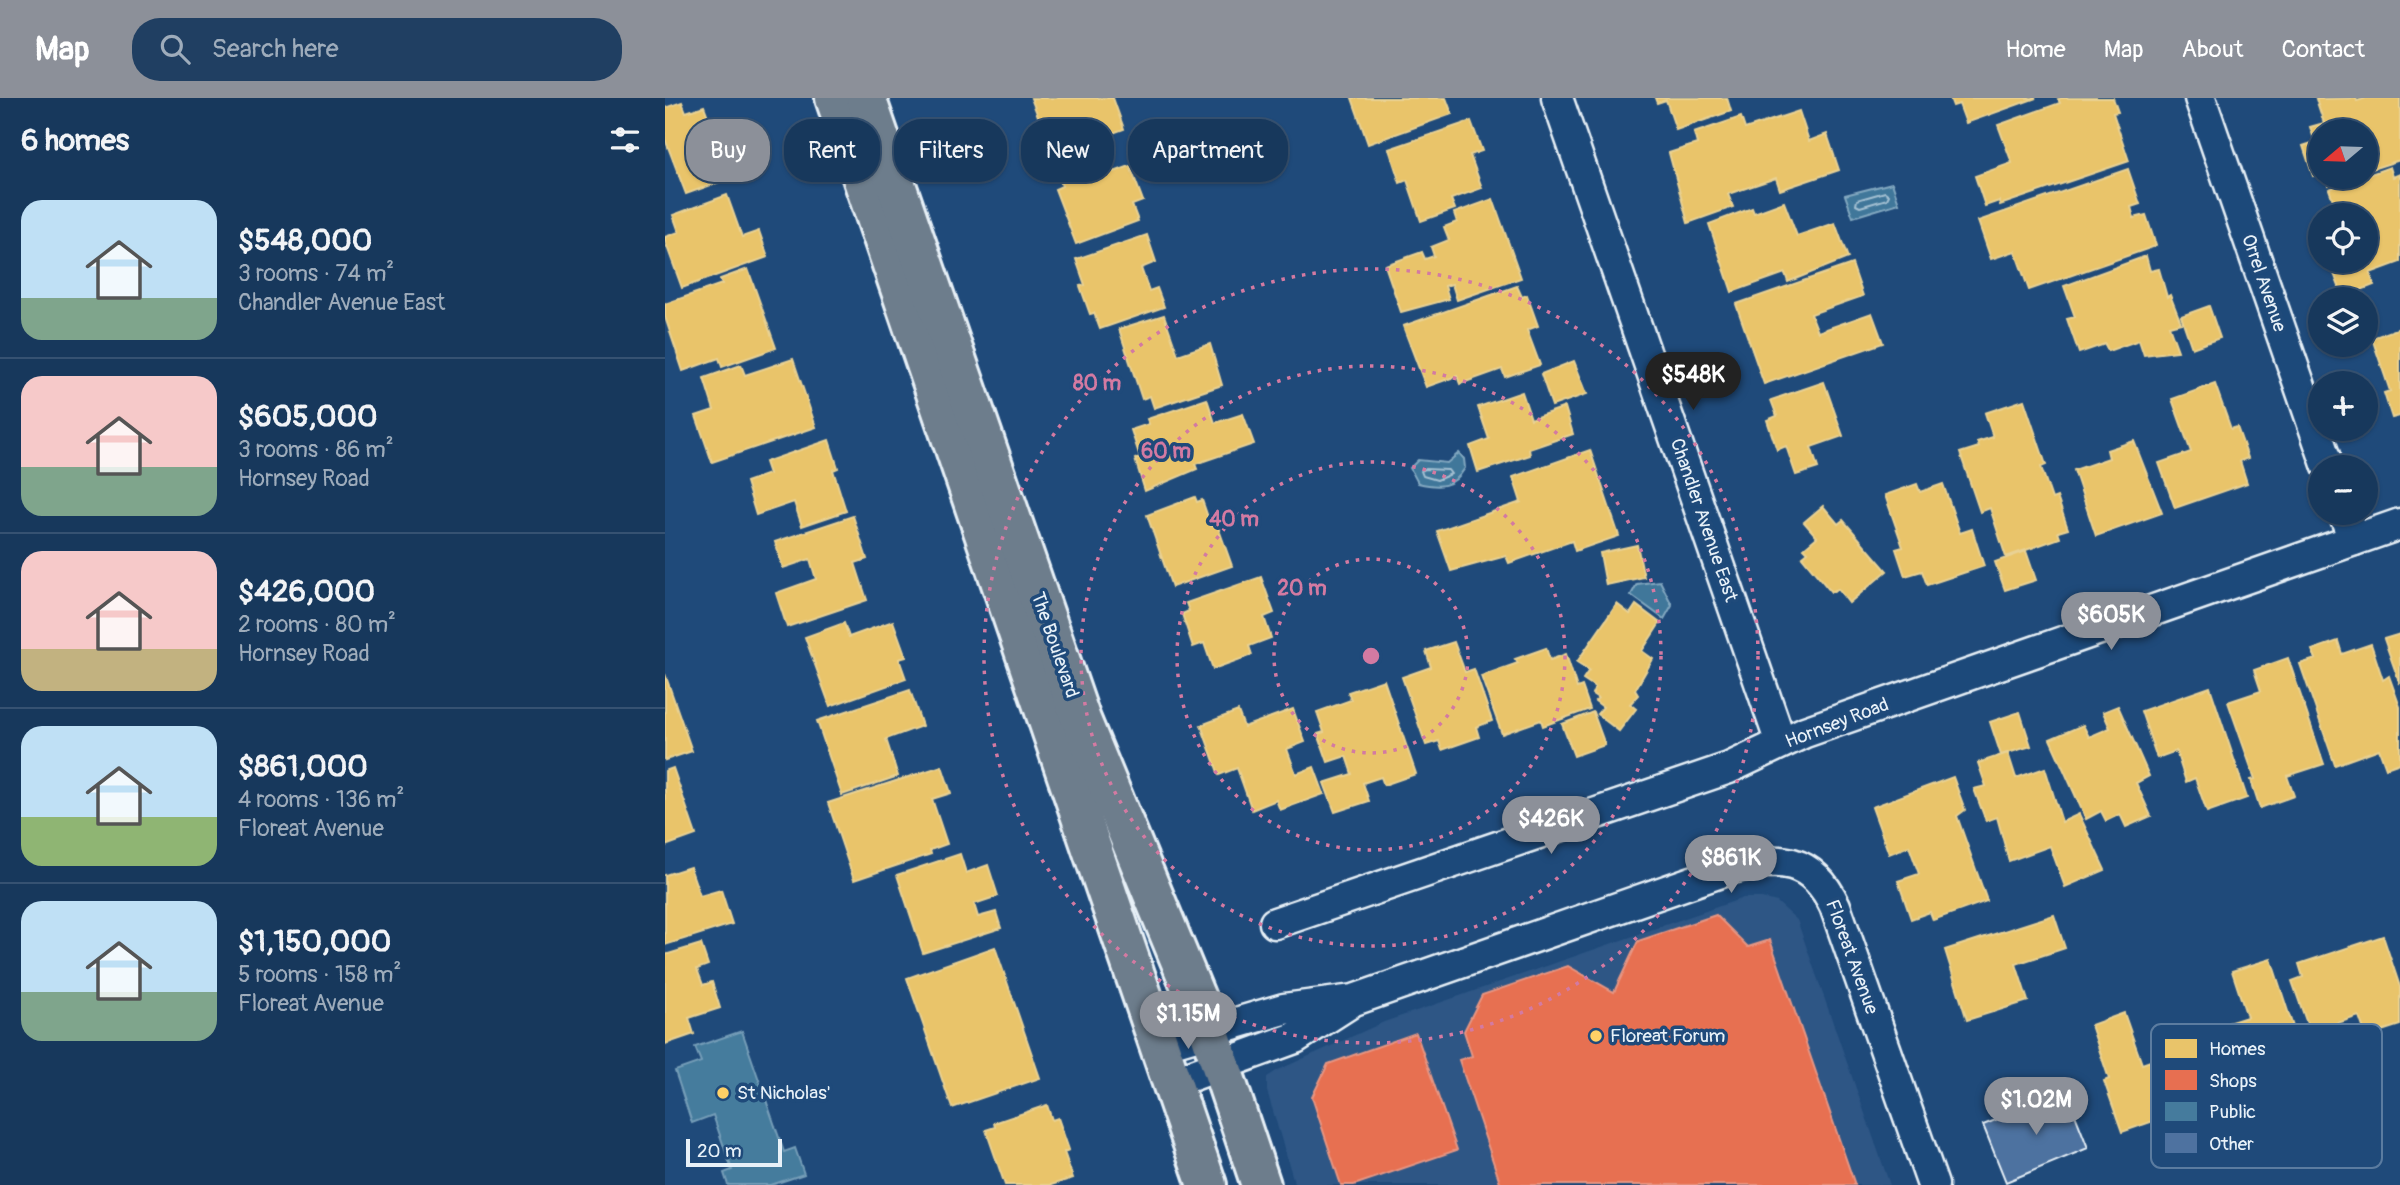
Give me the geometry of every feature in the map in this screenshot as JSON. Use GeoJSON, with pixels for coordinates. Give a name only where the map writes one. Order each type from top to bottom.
{"type":"FeatureCollection","features":[{"type":"Feature","properties":{"kind":"main road","name":"The Boulevard"},"geometry":{"type":"LineString","coordinates":[[835,98],[1207,1185]]}},
{"type":"Feature","properties":{"kind":"main road","name":"The Boulevard"},"geometry":{"type":"LineString","coordinates":[[866,98],[1081,720],[1209,1030],[1261,1185]]}},
{"type":"Feature","properties":{"kind":"street","name":"Chandler Avenue East"},"geometry":{"type":"LineString","coordinates":[[1557,98],[1781,743]]}},
{"type":"Feature","properties":{"kind":"street","name":"Orrel Avenue"},"geometry":{"type":"LineString","coordinates":[[2200,98],[2324,455]]}},
{"type":"Feature","properties":{"kind":"street","name":"Hornsey Road"},"geometry":{"type":"LineString","coordinates":[[1275,923],[1729,768],[1781,743],[2349,527],[2400,524]]}},
{"type":"Feature","properties":{"kind":"street","name":"Floreat Avenue"},"geometry":{"type":"LineString","coordinates":[[1159,1046],[1284,1009],[1354,1000],[1732,868],[1764,860],[1799,864],[1825,886],[1835,906],[1933,1185]]}},
{"type":"Feature","properties":{"kind":"street","name":"Floreat Avenue"},"geometry":{"type":"LineString","coordinates":[[1171,1083],[1295,1038],[1354,1000]]}},
{"type":"Feature","properties":{"kind":"shaded area","name":"Floreat Forum"},"geometry":{"type":"Polygon","coordinates":[[[1743,898],[1762,898],[1777,902],[1797,920],[1890,1185],[1295,1185],[1267,1091],[1267,1077],[1384,1022],[1743,898]]]}},
{"type":"Feature","properties":{"kind":"water"},"geometry":{"type":"Polygon","coordinates":[[[1892,183],[1899,203],[1853,217],[1845,195],[1892,183]]]}},
{"type":"Feature","properties":{"kind":"water"},"geometry":{"type":"Polygon","coordinates":[[[1459,453],[1464,459],[1465,468],[1456,479],[1445,485],[1418,483],[1410,468],[1418,460],[1447,463],[1459,453]]]}},
{"type":"Feature","properties":{"kind":"water"},"geometry":{"type":"Polygon","coordinates":[[[1660,581],[1672,605],[1664,619],[1631,595],[1637,584],[1660,581]]]}},
{"type":"Feature","properties":{"kind":"building: Homes"},"geometry":{"type":"Polygon","coordinates":[[[1031,98],[1113,98],[1124,129],[1114,133],[1114,119],[1039,119],[1031,98]]]}},
{"type":"Feature","properties":{"kind":"building: Homes"},"geometry":{"type":"Polygon","coordinates":[[[1352,98],[1446,98],[1452,114],[1368,144],[1352,98]]]}},
{"type":"Feature","properties":{"kind":"building: Homes"},"geometry":{"type":"Polygon","coordinates":[[[1655,98],[1727,98],[1731,111],[1676,130],[1666,100],[1657,103],[1655,98]]]}},
{"type":"Feature","properties":{"kind":"building: Homes"},"geometry":{"type":"Polygon","coordinates":[[[1950,98],[2036,98],[1966,123],[1959,104],[1953,106],[1950,98]]]}},
{"type":"Feature","properties":{"kind":"building: Homes"},"geometry":{"type":"Polygon","coordinates":[[[2061,98],[2113,98],[2118,112],[2113,113],[2129,161],[2000,205],[1999,201],[1985,206],[1975,176],[2012,163],[1998,125],[2060,103],[2058,99],[2061,98]]]}},
{"type":"Feature","properties":{"kind":"building: Homes"},"geometry":{"type":"Polygon","coordinates":[[[2356,98],[2357,101],[2366,98],[2400,98],[2400,160],[2378,167],[2378,119],[2323,119],[2316,99],[2356,98]]]}},
{"type":"Feature","properties":{"kind":"building: Homes"},"geometry":{"type":"Polygon","coordinates":[[[682,102],[686,112],[704,106],[709,119],[686,119],[686,182],[720,182],[686,194],[665,139],[665,108],[682,102]]]}},
{"type":"Feature","properties":{"kind":"building: Homes"},"geometry":{"type":"Polygon","coordinates":[[[1799,111],[1809,141],[1827,134],[1839,170],[1780,190],[1776,178],[1728,194],[1733,207],[1688,223],[1669,153],[1697,144],[1694,133],[1741,117],[1745,129],[1799,111]]]}},
{"type":"Feature","properties":{"kind":"building: Homes"},"geometry":{"type":"Polygon","coordinates":[[[1471,121],[1482,151],[1470,155],[1482,188],[1451,199],[1455,209],[1421,221],[1407,180],[1400,183],[1389,149],[1471,121]]]}},
{"type":"Feature","properties":{"kind":"building: Homes"},"geometry":{"type":"Polygon","coordinates":[[[2308,144],[2308,161],[2303,146],[2308,144]]]}},
{"type":"Feature","properties":{"kind":"building: Homes"},"geometry":{"type":"Polygon","coordinates":[[[1128,167],[1128,182],[1136,182],[1143,201],[1132,205],[1138,221],[1076,244],[1055,189],[1062,186],[1060,182],[1114,182],[1114,172],[1128,167]]]}},
{"type":"Feature","properties":{"kind":"building: Homes"},"geometry":{"type":"Polygon","coordinates":[[[2390,167],[2393,177],[2400,174],[2400,262],[2378,270],[2378,203],[2334,203],[2329,189],[2378,189],[2378,171],[2390,167]]]}},
{"type":"Feature","properties":{"kind":"building: Homes"},"geometry":{"type":"Polygon","coordinates":[[[2128,169],[2140,204],[2131,207],[2134,218],[2146,215],[2156,246],[2029,290],[2015,251],[1991,259],[1978,221],[2128,169]]]}},
{"type":"Feature","properties":{"kind":"building: Homes"},"geometry":{"type":"Polygon","coordinates":[[[727,195],[742,237],[759,231],[768,257],[682,288],[665,241],[665,237],[679,232],[673,215],[727,195]]]}},
{"type":"Feature","properties":{"kind":"building: Homes"},"geometry":{"type":"Polygon","coordinates":[[[1493,199],[1521,278],[1457,300],[1452,284],[1445,286],[1449,299],[1401,312],[1385,265],[1422,252],[1425,259],[1434,256],[1431,247],[1449,240],[1444,227],[1457,222],[1454,213],[1493,199]]]}},
{"type":"Feature","properties":{"kind":"building: Homes"},"geometry":{"type":"Polygon","coordinates":[[[1784,202],[1797,236],[1835,223],[1848,258],[1788,282],[1785,273],[1732,292],[1709,224],[1752,208],[1754,213],[1784,202]]]}},
{"type":"Feature","properties":{"kind":"building: Homes"},"geometry":{"type":"Polygon","coordinates":[[[1147,235],[1156,262],[1141,268],[1149,291],[1157,288],[1164,307],[1100,329],[1094,313],[1090,314],[1080,286],[1085,285],[1076,259],[1147,235]]]}},
{"type":"Feature","properties":{"kind":"building: Homes"},"geometry":{"type":"Polygon","coordinates":[[[2146,256],[2150,271],[2159,269],[2167,297],[2170,295],[2181,323],[2169,326],[2178,351],[2144,355],[2139,340],[2108,351],[2105,344],[2079,353],[2067,319],[2075,317],[2064,286],[2146,256]]]}},
{"type":"Feature","properties":{"kind":"building: Homes"},"geometry":{"type":"Polygon","coordinates":[[[1852,264],[1863,296],[1811,314],[1818,332],[1872,313],[1883,343],[1764,384],[1736,304],[1852,264]]]}},
{"type":"Feature","properties":{"kind":"building: Homes"},"geometry":{"type":"Polygon","coordinates":[[[748,269],[776,348],[722,367],[719,358],[683,371],[665,317],[665,304],[722,284],[720,279],[748,269]]]}},
{"type":"Feature","properties":{"kind":"building: Homes"},"geometry":{"type":"Polygon","coordinates":[[[2334,273],[2370,273],[2374,285],[2369,287],[2339,287],[2334,273]]]}},
{"type":"Feature","properties":{"kind":"building: Homes"},"geometry":{"type":"Polygon","coordinates":[[[1517,286],[1522,297],[1527,295],[1538,326],[1527,330],[1540,365],[1505,377],[1502,369],[1460,384],[1457,376],[1426,387],[1403,326],[1517,286]]]}},
{"type":"Feature","properties":{"kind":"building: Homes"},"geometry":{"type":"Polygon","coordinates":[[[2209,306],[2220,338],[2192,348],[2181,316],[2209,306]]]}},
{"type":"Feature","properties":{"kind":"building: Homes"},"geometry":{"type":"Polygon","coordinates":[[[1164,315],[1178,355],[1210,344],[1222,385],[1154,408],[1150,396],[1142,399],[1119,329],[1164,315]]]}},
{"type":"Feature","properties":{"kind":"building: Homes"},"geometry":{"type":"Polygon","coordinates":[[[2400,328],[2400,416],[2392,418],[2384,393],[2390,391],[2378,356],[2378,336],[2400,328]]]}},
{"type":"Feature","properties":{"kind":"building: Homes"},"geometry":{"type":"Polygon","coordinates":[[[793,359],[816,427],[712,462],[696,416],[714,410],[704,378],[741,365],[745,375],[793,359]]]}},
{"type":"Feature","properties":{"kind":"building: Homes"},"geometry":{"type":"Polygon","coordinates":[[[1574,361],[1587,394],[1552,406],[1541,374],[1574,361]]]}},
{"type":"Feature","properties":{"kind":"building: Homes"},"geometry":{"type":"Polygon","coordinates":[[[1824,382],[1843,436],[1811,447],[1818,468],[1796,475],[1786,446],[1777,450],[1767,420],[1777,416],[1771,400],[1824,382]]]}},
{"type":"Feature","properties":{"kind":"building: Homes"},"geometry":{"type":"Polygon","coordinates":[[[2215,384],[2231,429],[2237,427],[2248,458],[2240,461],[2247,483],[2175,508],[2159,463],[2191,452],[2172,399],[2215,384]]]}},
{"type":"Feature","properties":{"kind":"building: Homes"},"geometry":{"type":"Polygon","coordinates":[[[1522,392],[1531,419],[1565,407],[1573,434],[1529,449],[1530,455],[1478,472],[1470,446],[1489,439],[1478,407],[1522,392]]]}},
{"type":"Feature","properties":{"kind":"building: Homes"},"geometry":{"type":"Polygon","coordinates":[[[1207,399],[1215,423],[1243,414],[1254,444],[1195,464],[1197,469],[1145,491],[1135,459],[1140,457],[1131,430],[1149,424],[1147,419],[1207,399]]]}},
{"type":"Feature","properties":{"kind":"building: Homes"},"geometry":{"type":"Polygon","coordinates":[[[2024,400],[2046,465],[2041,467],[2052,499],[2057,497],[2068,529],[2058,532],[2060,538],[2006,557],[1990,508],[1980,512],[1960,453],[1979,447],[1977,442],[1993,437],[1985,413],[2024,400]]]}},
{"type":"Feature","properties":{"kind":"building: Homes"},"geometry":{"type":"Polygon","coordinates":[[[829,440],[838,468],[833,470],[846,511],[802,526],[794,502],[756,515],[746,482],[769,474],[765,462],[829,440]]]}},
{"type":"Feature","properties":{"kind":"building: Homes"},"geometry":{"type":"Polygon","coordinates":[[[2134,441],[2162,513],[2096,536],[2074,470],[2109,458],[2107,450],[2134,441]]]}},
{"type":"Feature","properties":{"kind":"building: Homes"},"geometry":{"type":"Polygon","coordinates":[[[1590,450],[1619,536],[1575,551],[1572,541],[1509,563],[1506,556],[1451,571],[1437,531],[1521,502],[1513,477],[1590,450]]]}},
{"type":"Feature","properties":{"kind":"building: Homes"},"geometry":{"type":"Polygon","coordinates":[[[1917,484],[1920,492],[1943,484],[1960,533],[1972,529],[1984,566],[1927,585],[1922,571],[1905,576],[1896,549],[1903,547],[1885,495],[1917,484]]]}},
{"type":"Feature","properties":{"kind":"building: Homes"},"geometry":{"type":"Polygon","coordinates":[[[1195,497],[1197,502],[1202,500],[1211,526],[1217,524],[1232,566],[1172,587],[1147,515],[1195,497]]]}},
{"type":"Feature","properties":{"kind":"building: Homes"},"geometry":{"type":"Polygon","coordinates":[[[1823,506],[1838,524],[1843,520],[1887,571],[1849,603],[1838,589],[1831,592],[1802,557],[1808,552],[1804,548],[1817,537],[1804,522],[1823,506]]]}},
{"type":"Feature","properties":{"kind":"building: Homes"},"geometry":{"type":"Polygon","coordinates":[[[853,516],[867,559],[855,563],[867,600],[787,627],[776,593],[816,579],[810,559],[783,568],[775,542],[853,516]]]}},
{"type":"Feature","properties":{"kind":"building: Homes"},"geometry":{"type":"Polygon","coordinates":[[[1637,545],[1644,577],[1606,585],[1600,553],[1637,545]]]}},
{"type":"Feature","properties":{"kind":"building: Homes"},"geometry":{"type":"Polygon","coordinates":[[[2026,551],[2036,580],[2005,590],[1995,562],[2026,551]]]}},
{"type":"Feature","properties":{"kind":"building: Homes"},"geometry":{"type":"Polygon","coordinates":[[[1261,577],[1274,613],[1264,617],[1271,638],[1249,646],[1252,655],[1213,669],[1204,643],[1193,647],[1182,614],[1189,611],[1186,603],[1261,577]]]}},
{"type":"Feature","properties":{"kind":"building: Homes"},"geometry":{"type":"Polygon","coordinates":[[[1617,604],[1630,614],[1636,605],[1660,623],[1642,651],[1653,659],[1635,690],[1638,695],[1630,704],[1636,709],[1619,731],[1597,714],[1603,707],[1595,701],[1598,698],[1592,694],[1595,687],[1583,679],[1589,670],[1577,662],[1617,604]]]}},
{"type":"Feature","properties":{"kind":"building: Homes"},"geometry":{"type":"Polygon","coordinates":[[[893,621],[906,657],[899,659],[906,679],[830,706],[805,637],[844,623],[849,637],[893,621]]]}},
{"type":"Feature","properties":{"kind":"building: Homes"},"geometry":{"type":"Polygon","coordinates":[[[2400,634],[2400,684],[2384,639],[2400,634]]]}},
{"type":"Feature","properties":{"kind":"building: Homes"},"geometry":{"type":"Polygon","coordinates":[[[2338,641],[2342,654],[2371,644],[2383,680],[2389,676],[2400,707],[2400,763],[2386,768],[2379,749],[2335,765],[2300,664],[2316,659],[2312,650],[2338,641]]]}},
{"type":"Feature","properties":{"kind":"building: Homes"},"geometry":{"type":"Polygon","coordinates":[[[1454,642],[1465,672],[1474,669],[1492,721],[1476,727],[1479,737],[1442,750],[1439,741],[1426,745],[1402,677],[1431,667],[1426,651],[1454,642]]]}},
{"type":"Feature","properties":{"kind":"building: Homes"},"geometry":{"type":"Polygon","coordinates":[[[1546,648],[1550,660],[1566,654],[1577,688],[1582,686],[1590,709],[1543,726],[1541,720],[1502,734],[1481,676],[1518,663],[1515,659],[1546,648]]]}},
{"type":"Feature","properties":{"kind":"building: Homes"},"geometry":{"type":"Polygon","coordinates":[[[2288,658],[2324,764],[2287,776],[2294,796],[2260,808],[2251,780],[2255,779],[2228,702],[2261,691],[2254,670],[2288,658]]]}},
{"type":"Feature","properties":{"kind":"building: Homes"},"geometry":{"type":"Polygon","coordinates":[[[665,674],[692,751],[665,760],[665,674]]]}},
{"type":"Feature","properties":{"kind":"building: Homes"},"geometry":{"type":"Polygon","coordinates":[[[1384,680],[1416,774],[1384,785],[1381,777],[1363,783],[1369,801],[1335,812],[1324,783],[1352,774],[1346,756],[1328,762],[1318,734],[1324,732],[1317,712],[1351,700],[1348,692],[1384,680]]]}},
{"type":"Feature","properties":{"kind":"building: Homes"},"geometry":{"type":"Polygon","coordinates":[[[2210,687],[2247,798],[2207,812],[2195,778],[2186,782],[2176,751],[2157,758],[2141,711],[2210,687]]]}},
{"type":"Feature","properties":{"kind":"building: Homes"},"geometry":{"type":"Polygon","coordinates":[[[910,690],[922,726],[886,739],[898,776],[842,795],[817,721],[910,690]]]}},
{"type":"Feature","properties":{"kind":"building: Homes"},"geometry":{"type":"Polygon","coordinates":[[[2118,706],[2149,776],[2136,783],[2151,816],[2126,827],[2120,814],[2106,821],[2101,811],[2086,819],[2050,739],[2083,725],[2089,737],[2110,728],[2103,712],[2118,706]]]}},
{"type":"Feature","properties":{"kind":"building: Homes"},"geometry":{"type":"Polygon","coordinates":[[[1293,709],[1305,742],[1287,749],[1296,774],[1314,767],[1324,794],[1280,810],[1276,800],[1252,810],[1237,768],[1219,775],[1201,725],[1238,711],[1244,727],[1293,709]]]}},
{"type":"Feature","properties":{"kind":"building: Homes"},"geometry":{"type":"Polygon","coordinates":[[[1593,712],[1605,745],[1574,756],[1562,724],[1593,712]]]}},
{"type":"Feature","properties":{"kind":"building: Homes"},"geometry":{"type":"Polygon","coordinates":[[[2020,712],[2031,746],[2001,755],[1990,722],[2020,712]]]}},
{"type":"Feature","properties":{"kind":"building: Homes"},"geometry":{"type":"Polygon","coordinates":[[[2008,753],[2016,778],[2045,768],[2062,822],[2079,814],[2105,870],[2065,887],[2050,846],[2009,861],[1997,817],[1986,821],[1974,789],[1986,786],[1978,763],[2008,753]]]}},
{"type":"Feature","properties":{"kind":"building: Homes"},"geometry":{"type":"Polygon","coordinates":[[[942,766],[951,793],[932,799],[947,844],[930,850],[931,854],[854,880],[828,803],[942,766]]]}},
{"type":"Feature","properties":{"kind":"building: Homes"},"geometry":{"type":"Polygon","coordinates":[[[673,768],[696,835],[665,846],[665,771],[673,768]]]}},
{"type":"Feature","properties":{"kind":"building: Homes"},"geometry":{"type":"Polygon","coordinates":[[[1953,777],[1965,810],[1957,816],[1987,901],[1933,920],[1930,912],[1911,919],[1898,881],[1919,874],[1909,846],[1889,854],[1872,807],[1953,777]]]}},
{"type":"Feature","properties":{"kind":"building: Homes"},"geometry":{"type":"Polygon","coordinates":[[[960,854],[966,873],[988,865],[998,896],[974,904],[978,917],[996,912],[1001,928],[923,953],[897,875],[960,854]]]}},
{"type":"Feature","properties":{"kind":"building: Homes"},"geometry":{"type":"Polygon","coordinates":[[[690,867],[700,896],[721,890],[732,924],[665,945],[665,875],[690,867]]]}},
{"type":"Feature","properties":{"kind":"building: Homes"},"geometry":{"type":"Polygon","coordinates":[[[2054,915],[2065,948],[2016,964],[2028,1001],[1967,1020],[1945,950],[2054,915]]]}},
{"type":"Feature","properties":{"kind":"building: Homes"},"geometry":{"type":"Polygon","coordinates":[[[2383,936],[2400,987],[2400,1025],[2382,1031],[2382,1024],[2362,1024],[2359,1016],[2334,1024],[2307,1024],[2292,981],[2303,977],[2299,964],[2383,936]]]}},
{"type":"Feature","properties":{"kind":"building: Homes"},"geometry":{"type":"Polygon","coordinates":[[[701,944],[708,965],[697,969],[703,985],[712,982],[720,1008],[689,1018],[694,1034],[665,1044],[665,955],[701,944]]]}},
{"type":"Feature","properties":{"kind":"building: Homes"},"geometry":{"type":"Polygon","coordinates":[[[995,947],[1040,1078],[952,1108],[907,978],[995,947]]]}},
{"type":"Feature","properties":{"kind":"building: Homes"},"geometry":{"type":"Polygon","coordinates":[[[2271,959],[2292,1024],[2225,1024],[2247,1017],[2232,971],[2271,959]]]}},
{"type":"Feature","properties":{"kind":"building: Homes"},"geometry":{"type":"Polygon","coordinates":[[[2124,1013],[2142,1064],[2151,1061],[2151,1122],[2122,1132],[2104,1081],[2109,1079],[2091,1025],[2124,1013]]]}},
{"type":"Feature","properties":{"kind":"building: Homes"},"geometry":{"type":"Polygon","coordinates":[[[1047,1105],[1052,1120],[1058,1118],[1069,1150],[1064,1152],[1073,1178],[1051,1185],[1005,1185],[986,1130],[995,1127],[994,1123],[1047,1105]]]}},
{"type":"Feature","properties":{"kind":"building: Shops","name":"Floreat Forum"},"geometry":{"type":"Polygon","coordinates":[[[1716,915],[1748,947],[1770,940],[1855,1185],[1501,1185],[1459,1060],[1472,1056],[1464,1031],[1482,995],[1568,966],[1614,992],[1638,941],[1716,915]]]}},
{"type":"Feature","properties":{"kind":"building: Shops"},"geometry":{"type":"Polygon","coordinates":[[[1416,1033],[1457,1150],[1354,1185],[1341,1185],[1312,1097],[1328,1064],[1416,1033]]]}},
{"type":"Feature","properties":{"kind":"building: Public","name":"St Nicholas'"},"geometry":{"type":"Polygon","coordinates":[[[742,1031],[784,1152],[795,1148],[804,1174],[771,1185],[728,1185],[724,1173],[732,1170],[713,1115],[692,1123],[675,1071],[701,1062],[695,1047],[742,1031]]]}},
{"type":"Feature","properties":{"kind":"building: Other"},"geometry":{"type":"Polygon","coordinates":[[[2066,1092],[2088,1148],[2006,1182],[1983,1125],[2066,1092]]]}},
{"type":"Feature","properties":{"kind":"place","name":"Floreat Forum"},"geometry":{"type":"Point","coordinates":[1596,1036]}},
{"type":"Feature","properties":{"kind":"place","name":"St Nicholas'"},"geometry":{"type":"Point","coordinates":[723,1093]}}]}
